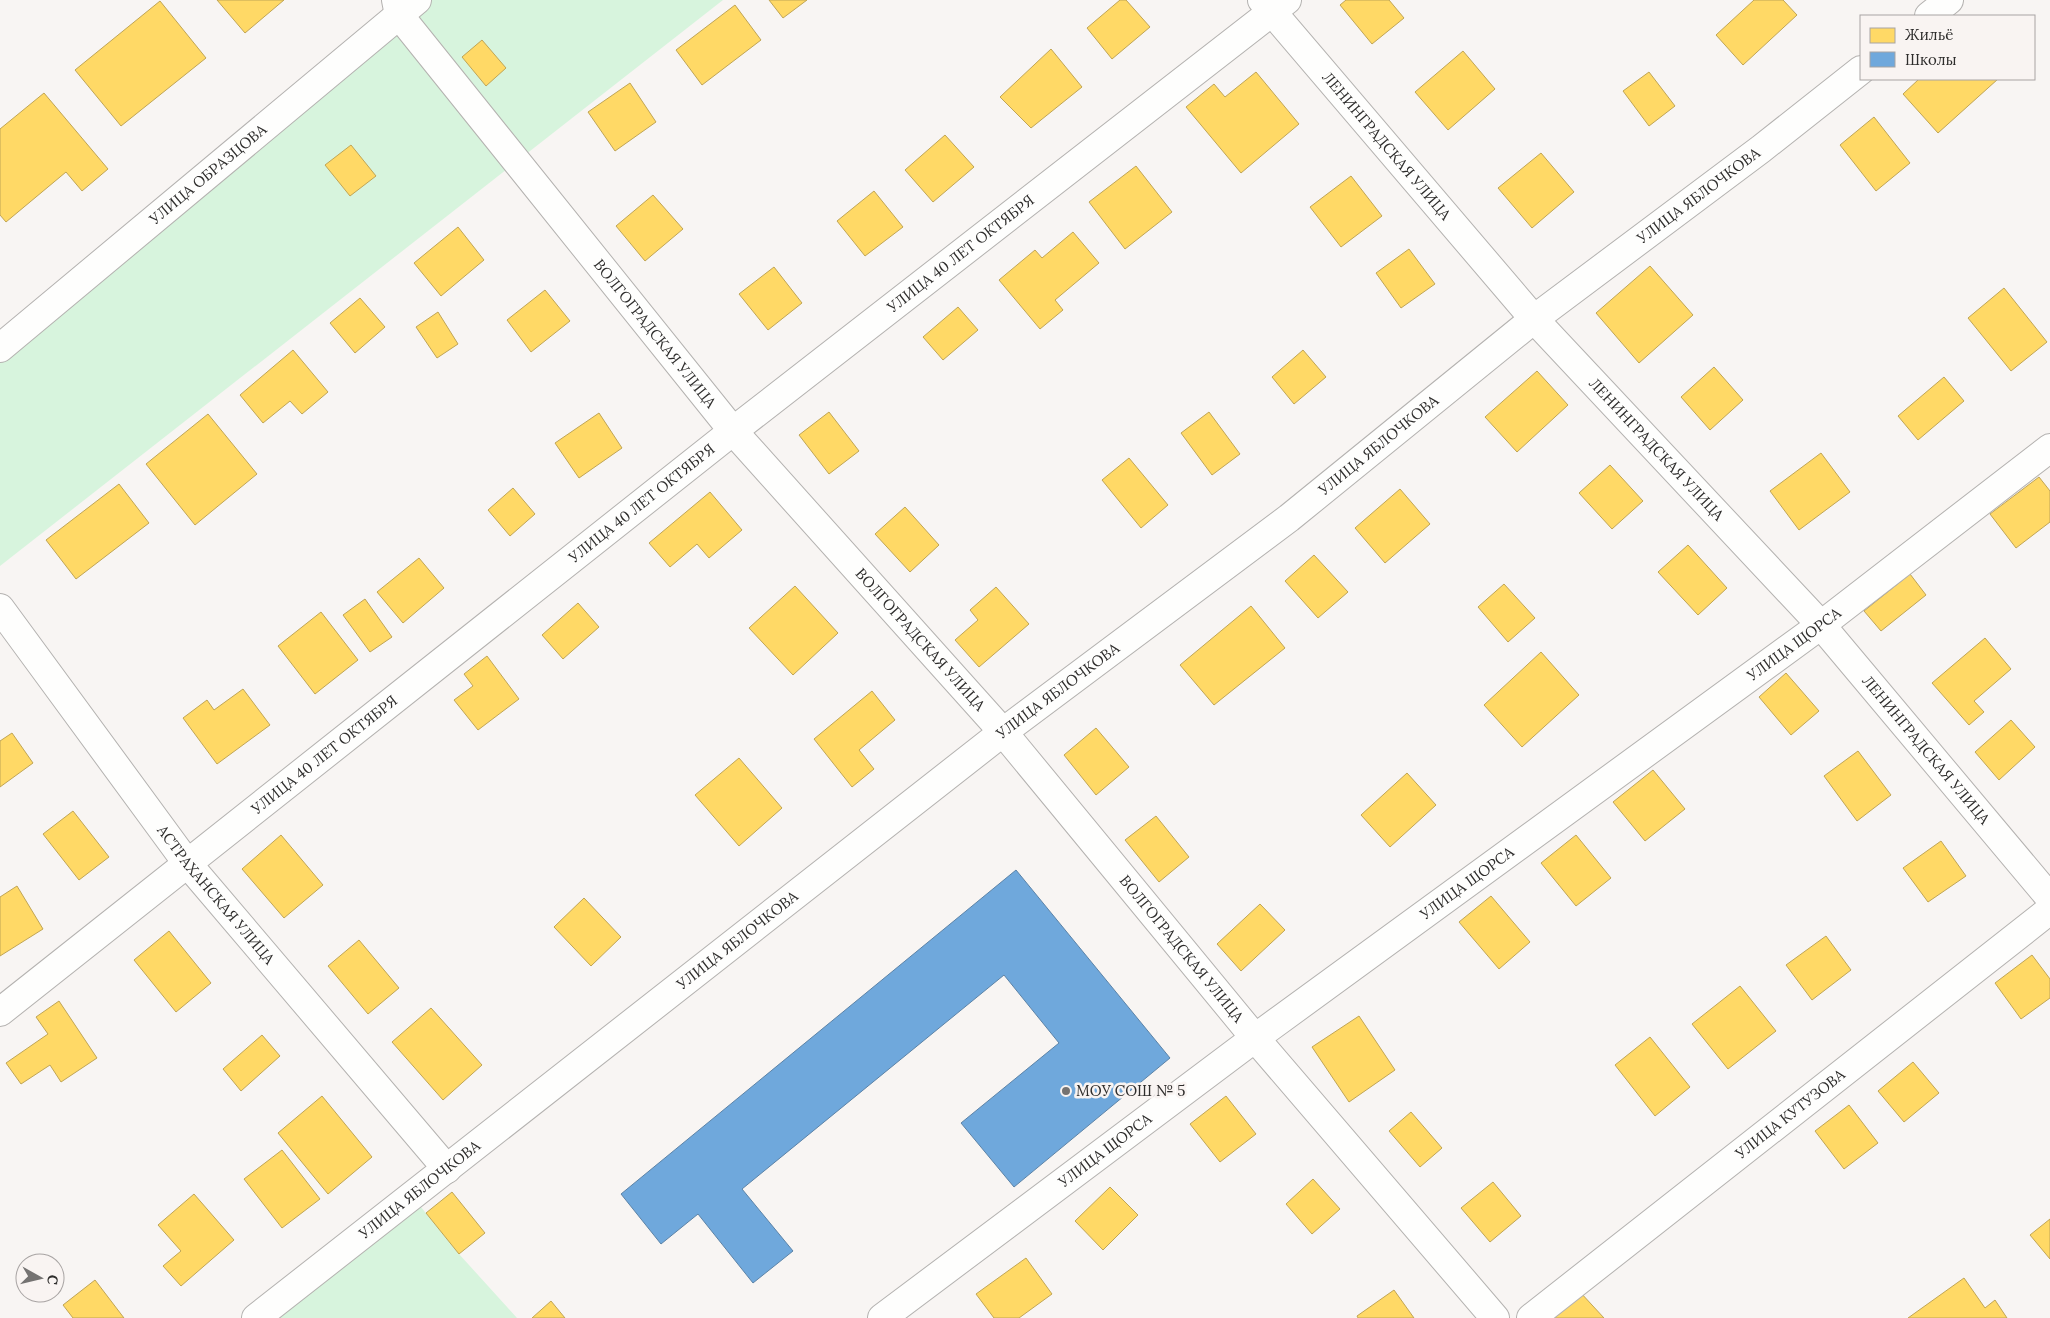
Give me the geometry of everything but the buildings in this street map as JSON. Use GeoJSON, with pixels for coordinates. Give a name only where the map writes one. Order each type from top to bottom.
{"type":"FeatureCollection","features":[{"type":"Feature","properties":{"kind":"street"},"geometry":{"type":"LineString","coordinates":[[1930,15],[1949,0]]}},
{"type":"Feature","properties":{"kind":"street","name":"ЛЕНИНГРАДСКАЯ УЛИЦА"},"geometry":{"type":"LineString","coordinates":[[1274,4],[1534,320],[1821,625],[2050,898]]}},
{"type":"Feature","properties":{"kind":"street","name":"УЛИЦА 40 ЛЕТ ОКТЯБРЯ"},"geometry":{"type":"LineString","coordinates":[[0,1012],[1274,4]]}},
{"type":"Feature","properties":{"kind":"street","name":"ВОЛГОГРАДСКАЯ УЛИЦА"},"geometry":{"type":"LineString","coordinates":[[404,5],[733,431],[1003,732],[1255,1038],[1495,1318]]}},
{"type":"Feature","properties":{"kind":"street","name":"УЛИЦА ОБРАЗЦОВА"},"geometry":{"type":"LineString","coordinates":[[0,348],[404,5]]}},
{"type":"Feature","properties":{"kind":"street","name":"УЛИЦА ЯБЛОЧКОВА"},"geometry":{"type":"LineString","coordinates":[[256,1318],[1003,732],[1289,518],[1534,320],[1761,150],[1860,71]]}},
{"type":"Feature","properties":{"kind":"street","name":"УЛИЦА ЩОРСА"},"geometry":{"type":"LineString","coordinates":[[882,1318],[1255,1038],[1821,625],[2050,448]]}},
{"type":"Feature","properties":{"kind":"street","name":"АСТРАХАНСКАЯ УЛИЦА"},"geometry":{"type":"LineString","coordinates":[[0,608],[187,863],[447,1169]]}},
{"type":"Feature","properties":{"kind":"street","name":"УЛИЦА КУТУЗОВА"},"geometry":{"type":"LineString","coordinates":[[1531,1318],[2050,910]]}},
{"type":"Feature","properties":{"kind":"green space"},"geometry":{"type":"Polygon","coordinates":[[[417,0],[723,0],[0,566],[0,348],[417,0]]]}},
{"type":"Feature","properties":{"kind":"green space"},"geometry":{"type":"Polygon","coordinates":[[[412,1196],[459,1254],[517,1318],[256,1318],[412,1196]]]}},
{"type":"Feature","properties":{"kind":"place","name":"МОУ СОШ № 5"},"geometry":{"type":"Point","coordinates":[1066,1091]}}]}
